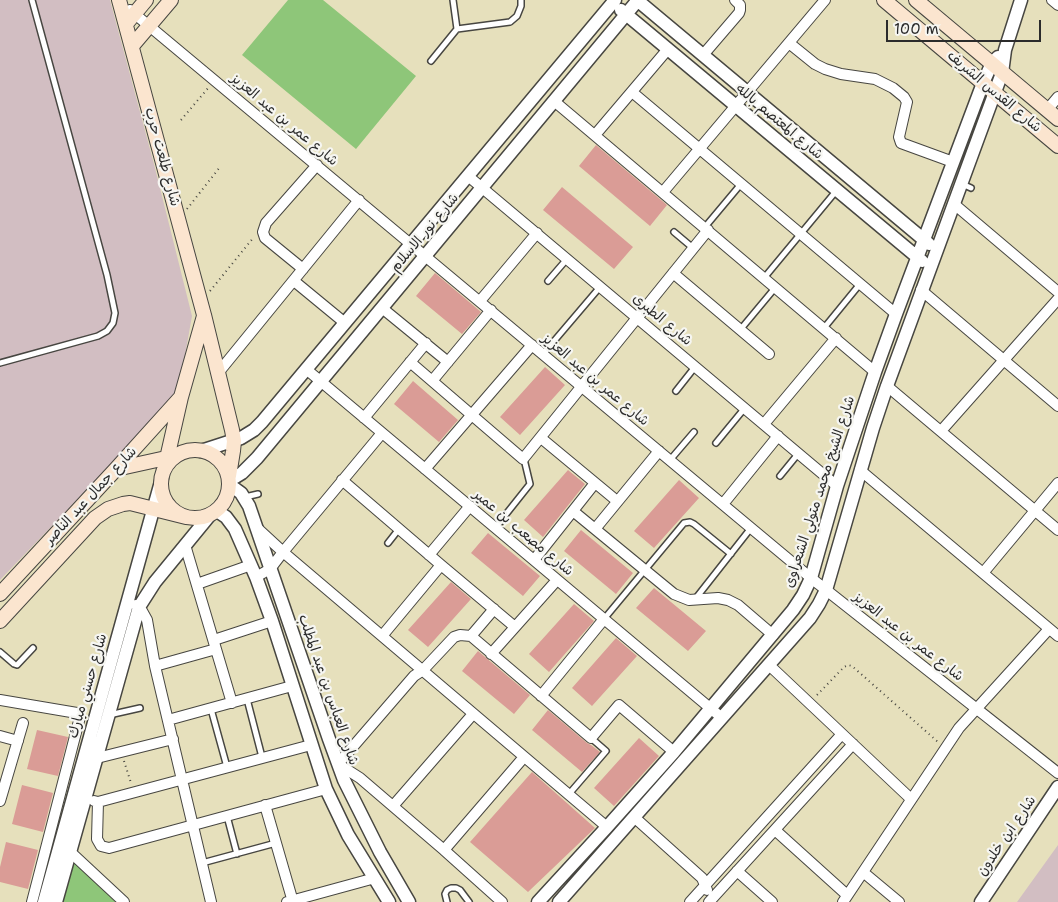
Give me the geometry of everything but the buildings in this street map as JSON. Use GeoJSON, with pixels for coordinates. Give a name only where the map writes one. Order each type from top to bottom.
{"type":"FeatureCollection","features":[{"type":"Feature","properties":{"kind":"main road"},"geometry":{"type":"LineString","coordinates":[[131,19],[146,0]]}},
{"type":"Feature","properties":{"kind":"main road"},"geometry":{"type":"LineString","coordinates":[[132,46],[171,0]]}},
{"type":"Feature","properties":{"kind":"main road","name":"شارع القدس الشريف"},"geometry":{"type":"LineString","coordinates":[[884,0],[1058,146]]}},
{"type":"Feature","properties":{"kind":"main road","name":"شارع القدس الشريف"},"geometry":{"type":"LineString","coordinates":[[916,0],[1053,114]]}},
{"type":"Feature","properties":{"kind":"main road","name":"شارع طلعت حرب"},"geometry":{"type":"LineString","coordinates":[[120,1],[131,19],[132,46],[232,430],[234,441],[229,481]]}},
{"type":"Feature","properties":{"kind":"main road"},"geometry":{"type":"LineString","coordinates":[[116,469],[167,465],[193,450],[201,451],[208,453],[221,462],[229,481],[226,500],[213,513],[202,518],[186,517],[174,512],[166,502],[162,490],[167,465],[181,398],[202,309]]}},
{"type":"Feature","properties":{"kind":"main road","name":"شارع جمال عبد الناصر"},"geometry":{"type":"LineString","coordinates":[[0,594],[181,398]]}},
{"type":"Feature","properties":{"kind":"main road","name":"شارع جمال عبد الناصر"},"geometry":{"type":"LineString","coordinates":[[0,621],[95,518],[108,509],[122,504],[138,505],[186,517]]}},
{"type":"Feature","properties":{"kind":"street","name":"شارع المعتصم بالله"},"geometry":{"type":"LineString","coordinates":[[638,0],[936,251]]}},
{"type":"Feature","properties":{"kind":"street","name":"شارع نور الاسلام"},"geometry":{"type":"LineString","coordinates":[[229,481],[242,473],[252,463],[321,382],[638,0]]}},
{"type":"Feature","properties":{"kind":"street"},"geometry":{"type":"LineString","coordinates":[[702,55],[739,13],[740,5],[735,0]]}},
{"type":"Feature","properties":{"kind":"street"},"geometry":{"type":"LineString","coordinates":[[663,192],[825,0]]}},
{"type":"Feature","properties":{"kind":"street","name":"شارع الشيخ محمد متولي الشعراوى"},"geometry":{"type":"LineString","coordinates":[[538,902],[674,752],[799,603],[811,578],[837,486],[896,314],[983,83],[997,68],[1005,50],[1021,0]]}},
{"type":"Feature","properties":{"kind":"street"},"geometry":{"type":"LineString","coordinates":[[1052,0],[1058,5]]}},
{"type":"Feature","properties":{"kind":"street","name":"شارع المعتصم بالله"},"geometry":{"type":"LineString","coordinates":[[612,1],[930,267]]}},
{"type":"Feature","properties":{"kind":"street","name":"شارع نور الاسلام"},"geometry":{"type":"LineString","coordinates":[[201,451],[242,438],[262,422],[612,1]]}},
{"type":"Feature","properties":{"kind":"street","name":"شارع عمر بن عبد العزيز"},"geometry":{"type":"LineString","coordinates":[[131,19],[149,26],[811,578],[1058,773]]}},
{"type":"Feature","properties":{"kind":"street"},"geometry":{"type":"LineString","coordinates":[[789,43],[814,64],[825,69],[841,74],[875,79],[893,88],[904,97],[906,102],[899,137],[901,143],[953,162]]}},
{"type":"Feature","properties":{"kind":"street"},"geometry":{"type":"LineString","coordinates":[[595,135],[668,49]]}},
{"type":"Feature","properties":{"kind":"street","name":"شارع الشيخ محمد متولي الشعراوى"},"geometry":{"type":"LineString","coordinates":[[559,902],[810,618],[819,604],[826,590],[860,470],[887,386],[954,204],[966,186],[995,93],[997,68]]}},
{"type":"Feature","properties":{"kind":"street"},"geometry":{"type":"LineString","coordinates":[[632,92],[896,314]]}},
{"type":"Feature","properties":{"kind":"street"},"geometry":{"type":"LineString","coordinates":[[1053,114],[1058,97]]}},
{"type":"Feature","properties":{"kind":"street"},"geometry":{"type":"LineString","coordinates":[[554,101],[875,372]]}},
{"type":"Feature","properties":{"kind":"street"},"geometry":{"type":"LineString","coordinates":[[303,269],[266,238],[263,232],[266,223],[316,165]]}},
{"type":"Feature","properties":{"kind":"street","name":"شارع الطبرى"},"geometry":{"type":"LineString","coordinates":[[468,176],[837,486]]}},
{"type":"Feature","properties":{"kind":"street"},"geometry":{"type":"LineString","coordinates":[[218,373],[359,200]]}},
{"type":"Feature","properties":{"kind":"street"},"geometry":{"type":"LineString","coordinates":[[941,431],[1004,360],[1058,293],[954,204]]}},
{"type":"Feature","properties":{"kind":"street"},"geometry":{"type":"LineString","coordinates":[[410,362],[524,459],[694,248],[706,229]]}},
{"type":"Feature","properties":{"kind":"street"},"geometry":{"type":"LineString","coordinates":[[480,301],[537,233]]}},
{"type":"Feature","properties":{"kind":"street"},"geometry":{"type":"LineString","coordinates":[[674,273],[769,354]]}},
{"type":"Feature","properties":{"kind":"street"},"geometry":{"type":"LineString","coordinates":[[294,281],[345,323]]}},
{"type":"Feature","properties":{"kind":"street"},"geometry":{"type":"LineString","coordinates":[[921,290],[1058,406]]}},
{"type":"Feature","properties":{"kind":"street"},"geometry":{"type":"LineString","coordinates":[[382,308],[448,362]]}},
{"type":"Feature","properties":{"kind":"street"},"geometry":{"type":"LineString","coordinates":[[432,381],[491,310]]}},
{"type":"Feature","properties":{"kind":"street"},"geometry":{"type":"LineString","coordinates":[[764,424],[836,338]]}},
{"type":"Feature","properties":{"kind":"street"},"geometry":{"type":"LineString","coordinates":[[364,418],[426,343]]}},
{"type":"Feature","properties":{"kind":"street"},"geometry":{"type":"LineString","coordinates":[[425,469],[532,344]]}},
{"type":"Feature","properties":{"kind":"street","name":"شارع مصعب بن عمير"},"geometry":{"type":"LineString","coordinates":[[306,369],[722,718]]}},
{"type":"Feature","properties":{"kind":"street"},"geometry":{"type":"LineString","coordinates":[[887,386],[1058,530]]}},
{"type":"Feature","properties":{"kind":"street"},"geometry":{"type":"LineString","coordinates":[[256,577],[270,569],[382,433]]}},
{"type":"Feature","properties":{"kind":"street"},"geometry":{"type":"LineString","coordinates":[[723,504],[778,436]]}},
{"type":"Feature","properties":{"kind":"street"},"geometry":{"type":"LineString","coordinates":[[541,438],[617,501]]}},
{"type":"Feature","properties":{"kind":"street"},"geometry":{"type":"LineString","coordinates":[[595,529],[659,451]]}},
{"type":"Feature","properties":{"kind":"street","name":"شارع حسني مبارك"},"geometry":{"type":"LineString","coordinates":[[44,902],[153,508],[167,465]]}},
{"type":"Feature","properties":{"kind":"street"},"geometry":{"type":"LineString","coordinates":[[860,470],[1058,636]]}},
{"type":"Feature","properties":{"kind":"street"},"geometry":{"type":"LineString","coordinates":[[342,480],[515,627]]}},
{"type":"Feature","properties":{"kind":"street","name":"شارع العباس بن عبد المطلب"},"geometry":{"type":"LineString","coordinates":[[229,481],[244,497],[338,764],[351,795],[380,852],[409,902]]}},
{"type":"Feature","properties":{"kind":"street"},"geometry":{"type":"LineString","coordinates":[[534,560],[595,483]]}},
{"type":"Feature","properties":{"kind":"street"},"geometry":{"type":"LineString","coordinates":[[983,573],[1058,484]]}},
{"type":"Feature","properties":{"kind":"street"},"geometry":{"type":"LineString","coordinates":[[429,555],[470,506]]}},
{"type":"Feature","properties":{"kind":"street"},"geometry":{"type":"LineString","coordinates":[[573,511],[674,594],[694,600],[718,598],[728,600],[738,605],[773,635]]}},
{"type":"Feature","properties":{"kind":"street"},"geometry":{"type":"LineString","coordinates":[[213,513],[226,517],[233,524],[256,577],[272,621],[326,789],[348,834],[389,902]]}},
{"type":"Feature","properties":{"kind":"street","name":"شارع حسني مبارك"},"geometry":{"type":"LineString","coordinates":[[56,902],[139,607],[155,582],[213,513]]}},
{"type":"Feature","properties":{"kind":"street"},"geometry":{"type":"LineString","coordinates":[[256,528],[607,827]]}},
{"type":"Feature","properties":{"kind":"street"},"geometry":{"type":"LineString","coordinates":[[185,545],[232,702]]}},
{"type":"Feature","properties":{"kind":"street"},"geometry":{"type":"LineString","coordinates":[[197,584],[251,565]]}},
{"type":"Feature","properties":{"kind":"street"},"geometry":{"type":"LineString","coordinates":[[382,636],[441,565]]}},
{"type":"Feature","properties":{"kind":"street"},"geometry":{"type":"LineString","coordinates":[[492,654],[557,580]]}},
{"type":"Feature","properties":{"kind":"street"},"geometry":{"type":"LineString","coordinates":[[129,597],[139,607],[147,620],[155,666],[211,902]]}},
{"type":"Feature","properties":{"kind":"street"},"geometry":{"type":"LineString","coordinates":[[471,636],[494,609]]}},
{"type":"Feature","properties":{"kind":"street"},"geometry":{"type":"LineString","coordinates":[[541,696],[604,619]]}},
{"type":"Feature","properties":{"kind":"street"},"geometry":{"type":"LineString","coordinates":[[155,666],[215,645],[272,621]]}},
{"type":"Feature","properties":{"kind":"street"},"geometry":{"type":"LineString","coordinates":[[775,830],[845,899],[959,728],[1049,629]]}},
{"type":"Feature","properties":{"kind":"street"},"geometry":{"type":"LineString","coordinates":[[502,902],[360,778],[338,764],[414,676],[423,670],[454,637],[460,635],[471,636],[591,738],[619,705],[674,752]]}},
{"type":"Feature","properties":{"kind":"street"},"geometry":{"type":"LineString","coordinates":[[769,664],[911,799]]}},
{"type":"Feature","properties":{"kind":"street"},"geometry":{"type":"LineString","coordinates":[[168,720],[292,686]]}},
{"type":"Feature","properties":{"kind":"street"},"geometry":{"type":"LineString","coordinates":[[0,700],[78,713],[80,717],[32,902]]}},
{"type":"Feature","properties":{"kind":"street"},"geometry":{"type":"LineString","coordinates":[[393,806],[473,714]]}},
{"type":"Feature","properties":{"kind":"street"},"geometry":{"type":"LineString","coordinates":[[0,801],[23,723]]}},
{"type":"Feature","properties":{"kind":"street"},"geometry":{"type":"LineString","coordinates":[[690,902],[842,734]]}},
{"type":"Feature","properties":{"kind":"street"},"geometry":{"type":"LineString","coordinates":[[0,736],[18,741]]}},
{"type":"Feature","properties":{"kind":"street"},"geometry":{"type":"LineString","coordinates":[[97,758],[173,739]]}},
{"type":"Feature","properties":{"kind":"street"},"geometry":{"type":"LineString","coordinates":[[85,799],[98,802],[311,744]]}},
{"type":"Feature","properties":{"kind":"street"},"geometry":{"type":"LineString","coordinates":[[634,817],[702,878],[711,901],[853,744]]}},
{"type":"Feature","properties":{"kind":"street"},"geometry":{"type":"LineString","coordinates":[[444,850],[524,757]]}},
{"type":"Feature","properties":{"kind":"street","name":"شارع ابن خلدون"},"geometry":{"type":"LineString","coordinates":[[981,902],[1058,788]]}},
{"type":"Feature","properties":{"kind":"street"},"geometry":{"type":"LineString","coordinates":[[98,802],[97,839],[105,848],[109,848],[326,789]]}},
{"type":"Feature","properties":{"kind":"street"},"geometry":{"type":"LineString","coordinates":[[265,805],[291,902],[316,898],[375,878]]}},
{"type":"Feature","properties":{"kind":"street"},"geometry":{"type":"LineString","coordinates":[[60,843],[124,902]]}},
{"type":"Feature","properties":{"kind":"street"},"geometry":{"type":"LineString","coordinates":[[737,871],[772,902]]}},
{"type":"Feature","properties":{"kind":"street"},"geometry":{"type":"LineString","coordinates":[[863,872],[898,902]]}},
{"type":"Feature","properties":{"kind":"lane"},"geometry":{"type":"LineString","coordinates":[[0,363],[98,336],[113,323],[115,313],[107,275],[32,0]]}},
{"type":"Feature","properties":{"kind":"lane"},"geometry":{"type":"LineString","coordinates":[[431,61],[456,29],[453,0]]}},
{"type":"Feature","properties":{"kind":"lane"},"geometry":{"type":"LineString","coordinates":[[456,29],[510,22],[517,16],[521,0]]}},
{"type":"Feature","properties":{"kind":"lane"},"geometry":{"type":"LineString","coordinates":[[706,229],[741,184]]}},
{"type":"Feature","properties":{"kind":"lane"},"geometry":{"type":"LineString","coordinates":[[764,278],[837,190]]}},
{"type":"Feature","properties":{"kind":"lane"},"geometry":{"type":"LineString","coordinates":[[674,232],[694,248]]}},
{"type":"Feature","properties":{"kind":"lane"},"geometry":{"type":"LineString","coordinates":[[548,281],[567,259]]}},
{"type":"Feature","properties":{"kind":"lane"},"geometry":{"type":"LineString","coordinates":[[824,328],[861,284]]}},
{"type":"Feature","properties":{"kind":"lane"},"geometry":{"type":"LineString","coordinates":[[543,354],[600,287]]}},
{"type":"Feature","properties":{"kind":"lane"},"geometry":{"type":"LineString","coordinates":[[740,330],[776,287]]}},
{"type":"Feature","properties":{"kind":"lane"},"geometry":{"type":"LineString","coordinates":[[676,391],[696,367]]}},
{"type":"Feature","properties":{"kind":"lane"},"geometry":{"type":"LineString","coordinates":[[716,443],[745,408]]}},
{"type":"Feature","properties":{"kind":"lane"},"geometry":{"type":"LineString","coordinates":[[670,460],[694,432]]}},
{"type":"Feature","properties":{"kind":"lane"},"geometry":{"type":"LineString","coordinates":[[780,476],[798,454]]}},
{"type":"Feature","properties":{"kind":"lane"},"geometry":{"type":"LineString","coordinates":[[495,528],[530,484],[524,459]]}},
{"type":"Feature","properties":{"kind":"lane"},"geometry":{"type":"LineString","coordinates":[[244,497],[258,494]]}},
{"type":"Feature","properties":{"kind":"lane"},"geometry":{"type":"LineString","coordinates":[[604,619],[682,525],[690,522],[694,524],[731,554]]}},
{"type":"Feature","properties":{"kind":"lane"},"geometry":{"type":"LineString","coordinates":[[694,600],[751,528]]}},
{"type":"Feature","properties":{"kind":"lane"},"geometry":{"type":"LineString","coordinates":[[388,543],[399,529]]}},
{"type":"Feature","properties":{"kind":"lane"},"geometry":{"type":"LineString","coordinates":[[0,652],[17,665],[33,648]]}},
{"type":"Feature","properties":{"kind":"lane"},"geometry":{"type":"LineString","coordinates":[[246,698],[262,758]]}},
{"type":"Feature","properties":{"kind":"lane"},"geometry":{"type":"LineString","coordinates":[[108,715],[140,708]]}},
{"type":"Feature","properties":{"kind":"lane"},"geometry":{"type":"LineString","coordinates":[[211,708],[227,767]]}},
{"type":"Feature","properties":{"kind":"lane"},"geometry":{"type":"LineString","coordinates":[[568,794],[606,751],[591,738]]}},
{"type":"Feature","properties":{"kind":"lane"},"geometry":{"type":"LineString","coordinates":[[227,816],[237,854]]}},
{"type":"Feature","properties":{"kind":"lane"},"geometry":{"type":"LineString","coordinates":[[202,863],[276,843]]}},
{"type":"Feature","properties":{"kind":"lane"},"geometry":{"type":"LineString","coordinates":[[447,902],[445,894],[447,890],[456,888],[460,890],[469,902]]}},
{"type":"Feature","properties":{"kind":"path"},"geometry":{"type":"LineString","coordinates":[[181,120],[214,80]]}},
{"type":"Feature","properties":{"kind":"path"},"geometry":{"type":"LineString","coordinates":[[178,220],[220,167]]}},
{"type":"Feature","properties":{"kind":"path"},"geometry":{"type":"LineString","coordinates":[[202,309],[254,236],[263,232]]}},
{"type":"Feature","properties":{"kind":"path"},"geometry":{"type":"LineString","coordinates":[[810,703],[844,666],[852,666],[945,749]]}},
{"type":"Feature","properties":{"kind":"path"},"geometry":{"type":"LineString","coordinates":[[122,752],[134,792]]}},
{"type":"Feature","properties":{"kind":"shaded area"},"geometry":{"type":"Polygon","coordinates":[[[0,0],[110,0],[192,316],[178,395],[0,580],[0,0]]]}},
{"type":"Feature","properties":{"kind":"shaded area"},"geometry":{"type":"Polygon","coordinates":[[[1058,845],[1058,902],[1017,902],[1058,845]]]}},
{"type":"Feature","properties":{"kind":"green space"},"geometry":{"type":"Polygon","coordinates":[[[288,0],[323,0],[416,76],[356,149],[242,55],[288,0]]]}},
{"type":"Feature","properties":{"kind":"green space"},"geometry":{"type":"Polygon","coordinates":[[[70,852],[123,902],[57,902],[70,852]]]}}]}
